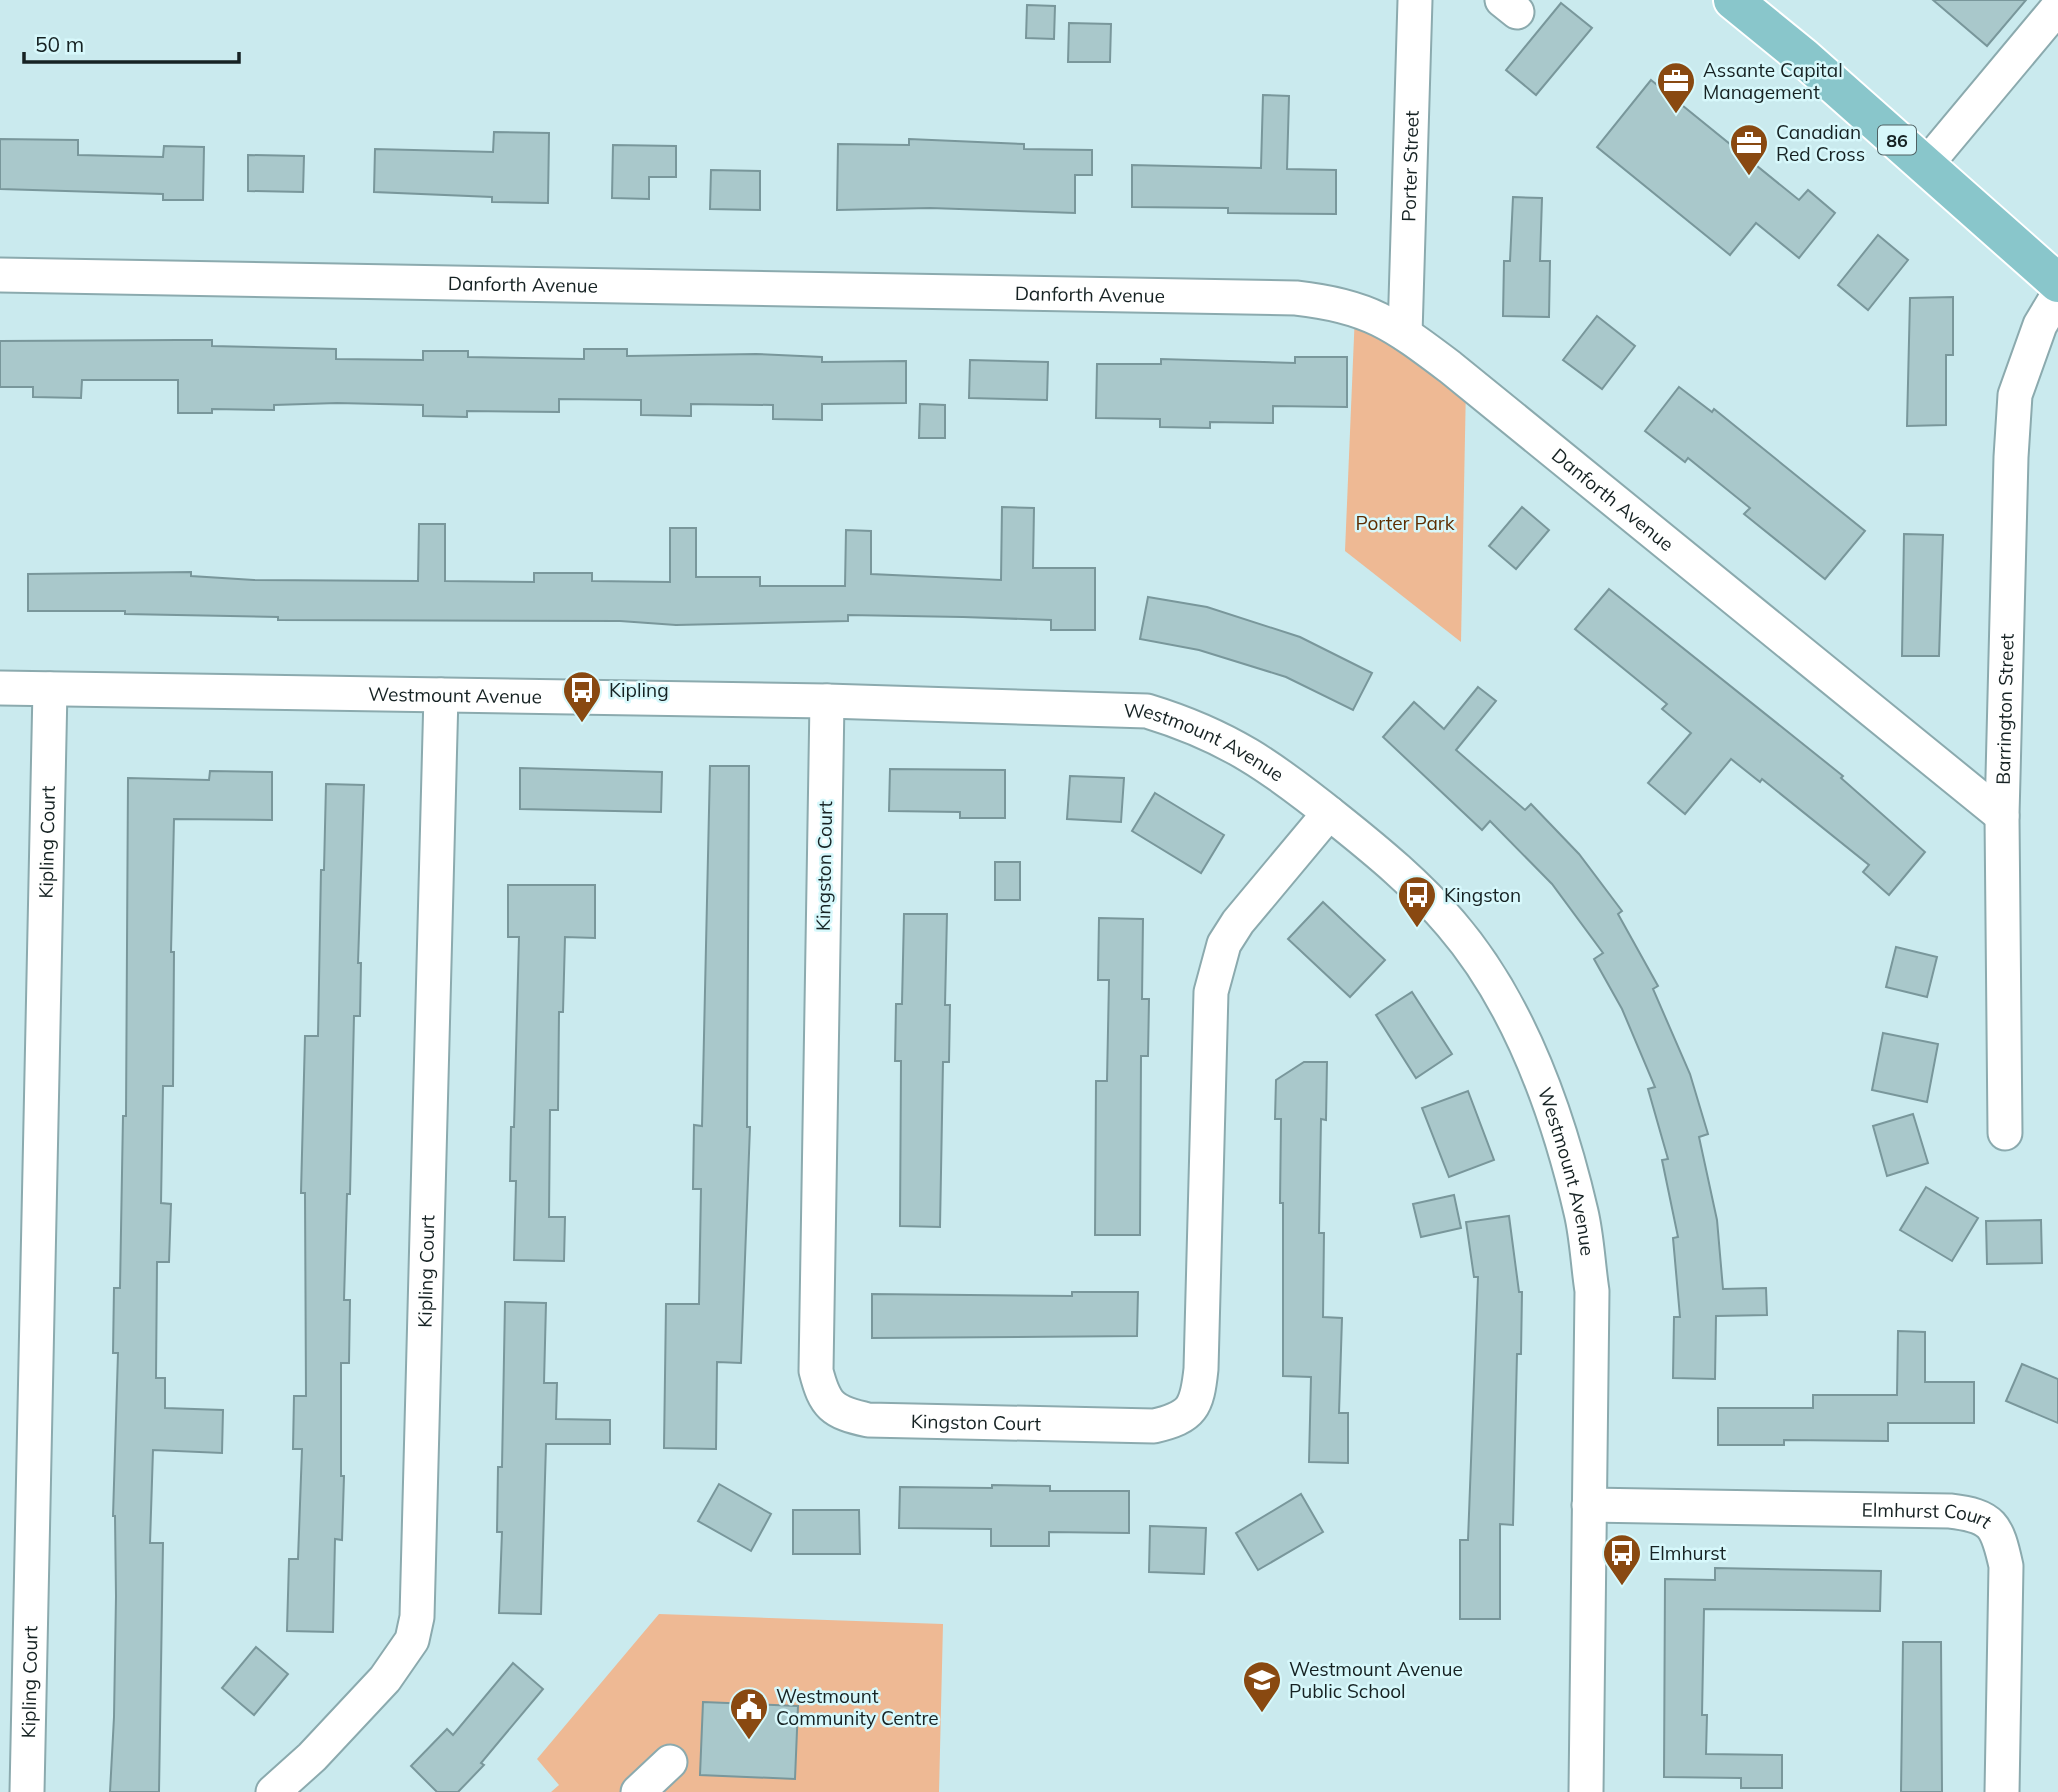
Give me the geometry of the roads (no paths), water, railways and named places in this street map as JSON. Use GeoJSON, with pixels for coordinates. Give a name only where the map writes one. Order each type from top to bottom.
{"type":"FeatureCollection","features":[{"type":"Feature","properties":{"kind":"main road","name":"86"},"geometry":{"type":"LineString","coordinates":[[1733,0],[1803,57],[2058,283]]}},
{"type":"Feature","properties":{"kind":"street","name":"Porter Street"},"geometry":{"type":"LineString","coordinates":[[1405,334],[1415,0]]}},
{"type":"Feature","properties":{"kind":"street"},"geometry":{"type":"LineString","coordinates":[[1926,165],[2058,7]]}},
{"type":"Feature","properties":{"kind":"street","name":"Danforth Avenue"},"geometry":{"type":"LineString","coordinates":[[0,275],[1296,298],[1348,306],[1378,317],[1405,334],[2002,816]]}},
{"type":"Feature","properties":{"kind":"street","name":"Barrington Street"},"geometry":{"type":"LineString","coordinates":[[2005,1133],[2002,816],[2011,457],[2015,396],[2039,325],[2058,295]]}},
{"type":"Feature","properties":{"kind":"street","name":"Westmount Avenue"},"geometry":{"type":"LineString","coordinates":[[0,688],[827,701],[1147,711],[1189,724],[1238,747],[1329,813],[1417,887],[1453,926],[1486,971],[1538,1076],[1581,1213],[1592,1291],[1586,1792]]}},
{"type":"Feature","properties":{"kind":"street","name":"Kipling Court"},"geometry":{"type":"LineString","coordinates":[[27,1792],[50,690]]}},
{"type":"Feature","properties":{"kind":"street","name":"Kipling Court"},"geometry":{"type":"LineString","coordinates":[[273,1792],[312,1757],[385,1679],[412,1640],[417,1617],[441,695]]}},
{"type":"Feature","properties":{"kind":"street","name":"Kingston Court"},"geometry":{"type":"LineString","coordinates":[[827,701],[816,1371],[823,1398],[844,1415],[868,1420],[1154,1426],[1178,1420],[1192,1409],[1198,1395],[1201,1369],[1211,992],[1215,969],[1224,944],[1238,922],[1329,813]]}},
{"type":"Feature","properties":{"kind":"street","name":"Elmhurst Court"},"geometry":{"type":"LineString","coordinates":[[1589,1505],[1950,1511],[1978,1514],[1999,1534],[2006,1566],[2002,1792]]}},
{"type":"Feature","properties":{"kind":"street"},"geometry":{"type":"LineString","coordinates":[[638,1792],[670,1762]]}},
{"type":"Feature","properties":{"kind":"place","name":"Assante Capital Management"},"geometry":{"type":"Point","coordinates":[1676,115]}},
{"type":"Feature","properties":{"kind":"place","name":"Canadian Red Cross"},"geometry":{"type":"Point","coordinates":[1749,177]}},
{"type":"Feature","properties":{"kind":"place","name":"Kipling"},"geometry":{"type":"Point","coordinates":[582,724]}},
{"type":"Feature","properties":{"kind":"place","name":"Kingston"},"geometry":{"type":"Point","coordinates":[1417,929]}},
{"type":"Feature","properties":{"kind":"place","name":"Elmhurst"},"geometry":{"type":"Point","coordinates":[1622,1587]}},
{"type":"Feature","properties":{"kind":"place","name":"Westmount Avenue Public School"},"geometry":{"type":"Point","coordinates":[1262,1714]}},
{"type":"Feature","properties":{"kind":"place","name":"Westmount Community Centre"},"geometry":{"type":"Point","coordinates":[749,1741]}},
{"type":"Feature","properties":{"kind":"park label","name":"Porter Park"},"geometry":{"type":"Point","coordinates":[1405,523]}}]}
